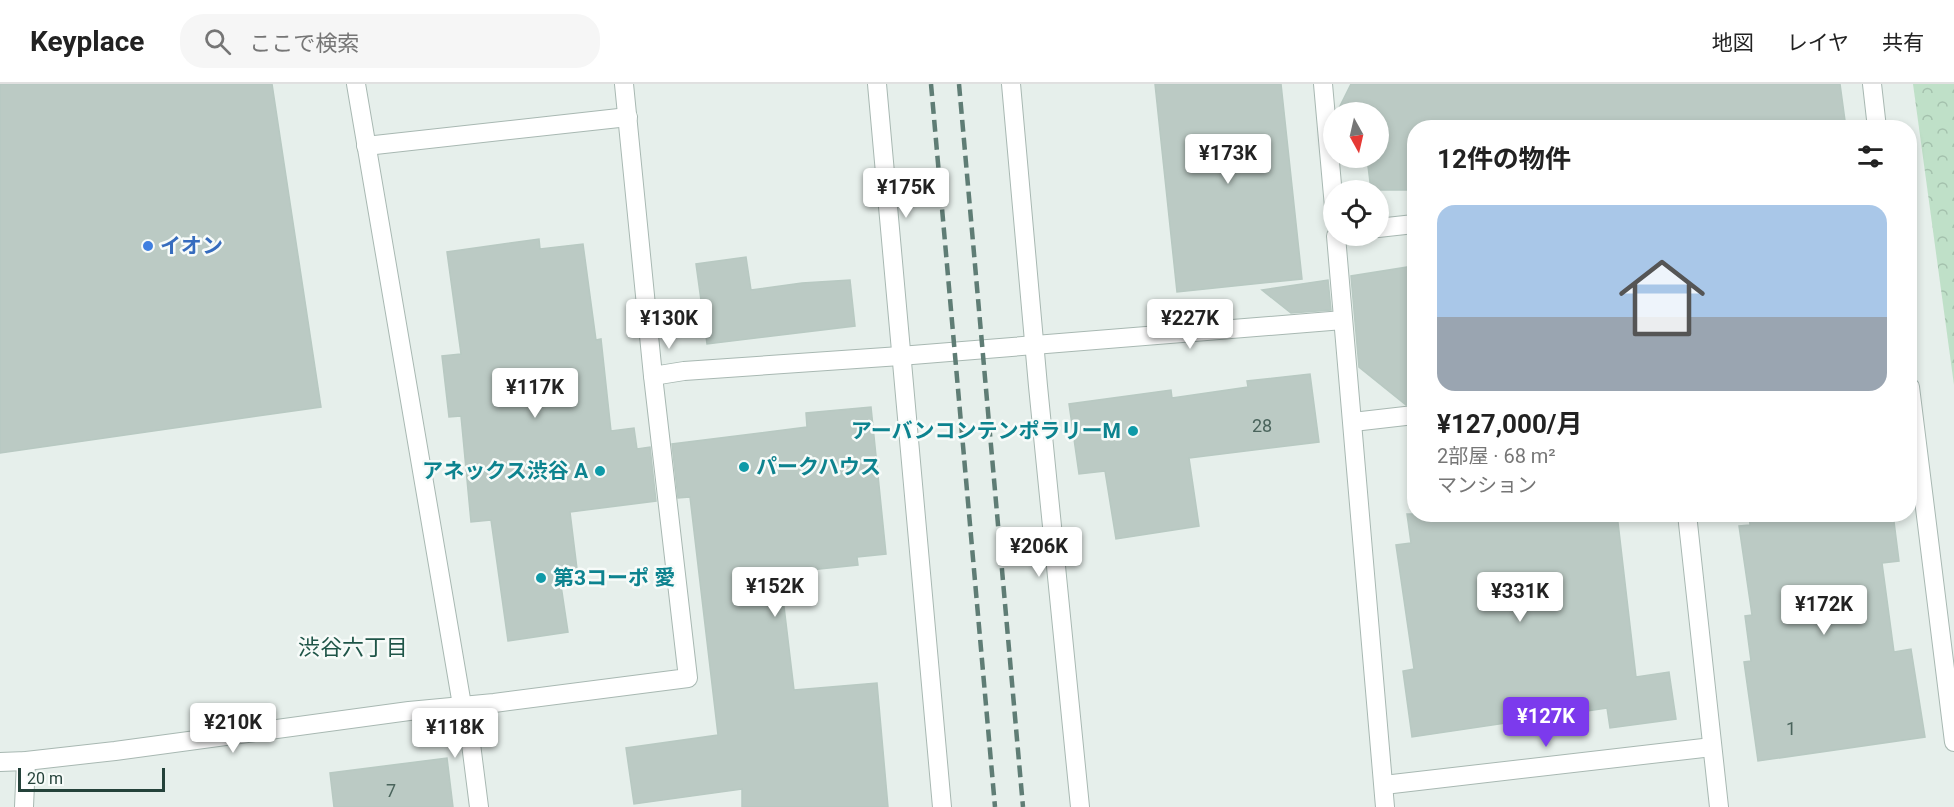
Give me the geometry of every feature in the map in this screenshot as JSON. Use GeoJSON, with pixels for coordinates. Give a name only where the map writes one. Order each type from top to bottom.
{"type":"FeatureCollection","features":[{"type":"Feature","properties":{"kind":"street"},"geometry":{"type":"LineString","coordinates":[[356,84],[462,705],[470,736],[479,807]]}},
{"type":"Feature","properties":{"kind":"street"},"geometry":{"type":"LineString","coordinates":[[0,762],[26,761],[688,678],[653,376],[624,84]]}},
{"type":"Feature","properties":{"kind":"street"},"geometry":{"type":"LineString","coordinates":[[877,84],[942,807]]}},
{"type":"Feature","properties":{"kind":"street"},"geometry":{"type":"LineString","coordinates":[[1011,84],[1034,345],[1080,807]]}},
{"type":"Feature","properties":{"kind":"street"},"geometry":{"type":"LineString","coordinates":[[1323,84],[1332,180]]}},
{"type":"Feature","properties":{"kind":"street"},"geometry":{"type":"LineString","coordinates":[[1872,84],[1876,120]]}},
{"type":"Feature","properties":{"kind":"street"},"geometry":{"type":"LineString","coordinates":[[366,146],[628,117]]}},
{"type":"Feature","properties":{"kind":"street"},"geometry":{"type":"LineString","coordinates":[[1389,227],[1407,225]]}},
{"type":"Feature","properties":{"kind":"street"},"geometry":{"type":"LineString","coordinates":[[1337,246],[1385,807]]}},
{"type":"Feature","properties":{"kind":"street"},"geometry":{"type":"LineString","coordinates":[[653,376],[696,370],[1343,320]]}},
{"type":"Feature","properties":{"kind":"street"},"geometry":{"type":"LineString","coordinates":[[1353,422],[1407,416]]}},
{"type":"Feature","properties":{"kind":"street"},"geometry":{"type":"LineString","coordinates":[[1917,443],[1954,742]]}},
{"type":"Feature","properties":{"kind":"street"},"geometry":{"type":"LineString","coordinates":[[1688,522],[1719,807]]}},
{"type":"Feature","properties":{"kind":"street"},"geometry":{"type":"LineString","coordinates":[[1384,785],[1712,747]]}},
{"type":"Feature","properties":{"kind":"street"},"geometry":{"type":"LineString","coordinates":[[24,807],[26,761]]}},
{"type":"Feature","properties":{"kind":"green space"},"geometry":{"type":"Polygon","coordinates":[[[1913,84],[1954,84],[1954,385],[1913,84]]]}},
{"type":"Feature","properties":{"kind":"building","name":"イオン"},"geometry":{"type":"Polygon","coordinates":[[[0,84],[272,84],[321,407],[0,453],[0,84]]]}},
{"type":"Feature","properties":{"kind":"building"},"geometry":{"type":"Polygon","coordinates":[[[1155,84],[1281,84],[1302,279],[1177,292],[1155,84]]]}},
{"type":"Feature","properties":{"kind":"building"},"geometry":{"type":"Polygon","coordinates":[[[1351,84],[1840,84],[1845,120],[1407,120],[1407,190],[1389,190],[1389,180],[1370,180],[1368,168],[1389,168],[1389,102],[1342,102],[1351,84]]]}},
{"type":"Feature","properties":{"kind":"building"},"geometry":{"type":"Polygon","coordinates":[[[539,239],[540,249],[583,244],[596,340],[601,339],[611,431],[634,428],[637,449],[650,447],[656,501],[570,512],[577,569],[559,572],[568,632],[508,641],[491,520],[471,522],[461,416],[449,417],[442,356],[461,354],[447,252],[539,239]]]}},
{"type":"Feature","properties":{"kind":"building"},"geometry":{"type":"Polygon","coordinates":[[[746,257],[751,290],[802,283],[850,280],[855,326],[707,344],[696,264],[746,257]]]}},
{"type":"Feature","properties":{"kind":"building"},"geometry":{"type":"Polygon","coordinates":[[[1407,267],[1407,405],[1359,367],[1351,276],[1407,267]]]}},
{"type":"Feature","properties":{"kind":"building"},"geometry":{"type":"Polygon","coordinates":[[[1328,280],[1331,310],[1291,313],[1262,290],[1328,280]]]}},
{"type":"Feature","properties":{"kind":"building"},"geometry":{"type":"Polygon","coordinates":[[[1310,374],[1319,442],[1189,458],[1199,526],[1116,539],[1105,471],[1079,474],[1069,404],[1171,390],[1172,398],[1248,387],[1247,381],[1310,374]]]}},
{"type":"Feature","properties":{"kind":"building"},"geometry":{"type":"Polygon","coordinates":[[[871,407],[886,554],[857,557],[858,565],[780,573],[794,690],[877,683],[888,807],[742,807],[742,789],[634,804],[626,748],[718,735],[690,497],[678,498],[672,444],[807,427],[806,413],[871,407]]]}},
{"type":"Feature","properties":{"kind":"building"},"geometry":{"type":"Polygon","coordinates":[[[1408,522],[1618,522],[1636,677],[1669,672],[1676,719],[1610,728],[1607,708],[1412,737],[1403,671],[1414,669],[1396,545],[1411,543],[1408,522]]]}},
{"type":"Feature","properties":{"kind":"building"},"geometry":{"type":"Polygon","coordinates":[[[1750,522],[1894,522],[1899,561],[1882,563],[1894,652],[1911,649],[1925,737],[1758,761],[1744,662],[1751,661],[1745,616],[1752,615],[1739,526],[1750,525],[1750,522]]]}},
{"type":"Feature","properties":{"kind":"building"},"geometry":{"type":"Polygon","coordinates":[[[447,758],[453,807],[334,807],[330,773],[447,758]]]}},
{"type":"Feature","properties":{"kind":"railway"},"geometry":{"type":"LineString","coordinates":[[931,84],[995,807]]}},
{"type":"Feature","properties":{"kind":"railway"},"geometry":{"type":"LineString","coordinates":[[959,84],[1023,807]]}},
{"type":"Feature","properties":{"kind":"place","name":"イオン"},"geometry":{"type":"Point","coordinates":[148,246]}},
{"type":"Feature","properties":{"kind":"place","name":"アーバンコンテンポラリーM"},"geometry":{"type":"Point","coordinates":[1133,431]}},
{"type":"Feature","properties":{"kind":"place","name":"パークハウス"},"geometry":{"type":"Point","coordinates":[744,467]}},
{"type":"Feature","properties":{"kind":"place","name":"アネックス渋谷 A"},"geometry":{"type":"Point","coordinates":[600,471]}},
{"type":"Feature","properties":{"kind":"place","name":"第3コーポ 愛"},"geometry":{"type":"Point","coordinates":[541,578]}},
{"type":"Feature","properties":{"kind":"district","name":"渋谷六丁目"},"geometry":{"type":"Point","coordinates":[353,647]}}]}
